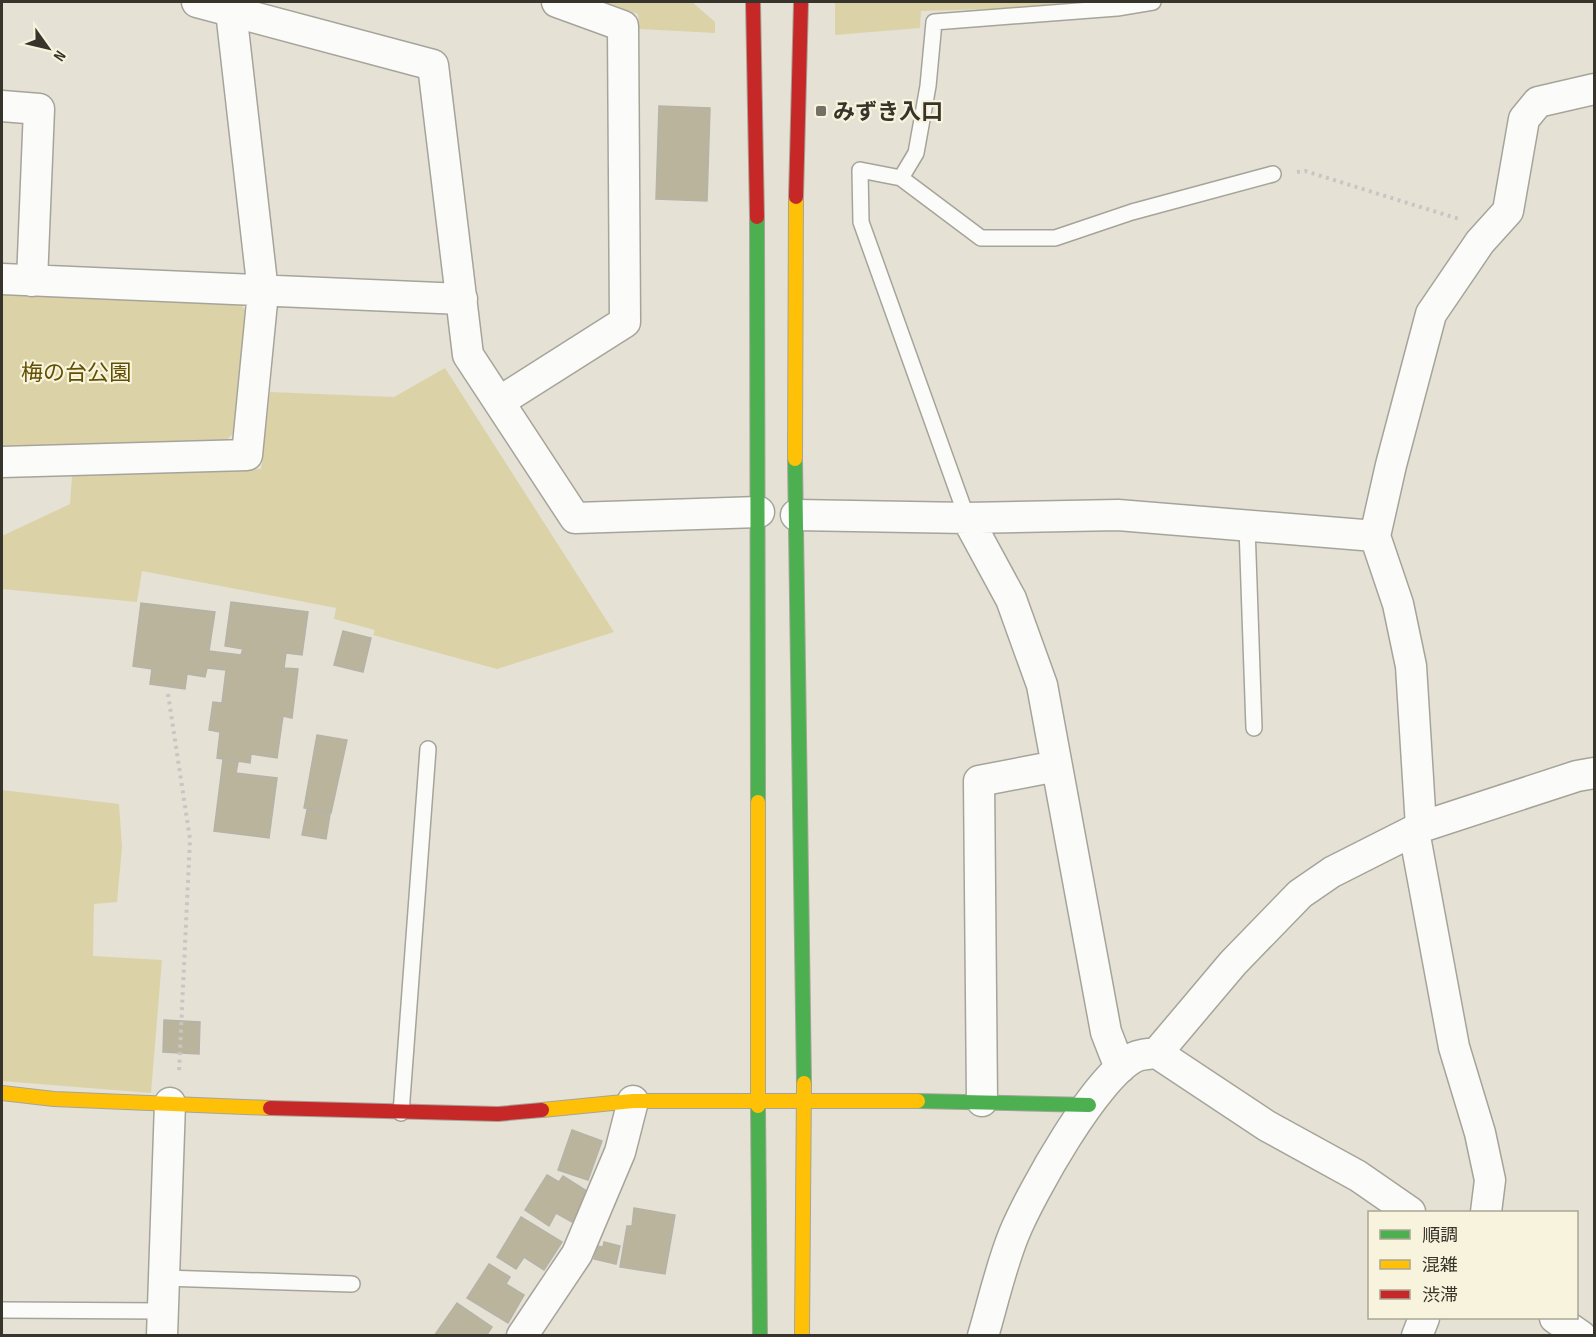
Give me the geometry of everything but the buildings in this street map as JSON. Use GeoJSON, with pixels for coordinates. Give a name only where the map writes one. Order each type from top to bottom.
{"type":"FeatureCollection","features":[{"type":"Feature","properties":{"kind":"street"},"geometry":{"type":"LineString","coordinates":[[197,2],[433,65],[468,356],[575,518],[759,512]]}},
{"type":"Feature","properties":{"kind":"street"},"geometry":{"type":"LineString","coordinates":[[500,402],[625,322],[623,26],[557,2]]}},
{"type":"Feature","properties":{"kind":"street"},"geometry":{"type":"LineString","coordinates":[[753,2],[757,122],[759,512],[757,1100],[760,1335]]}},
{"type":"Feature","properties":{"kind":"street"},"geometry":{"type":"LineString","coordinates":[[801,2],[794,211],[805,1100],[802,1335]]}},
{"type":"Feature","properties":{"kind":"street"},"geometry":{"type":"LineString","coordinates":[[2,462],[247,455],[263,292],[231,11]]}},
{"type":"Feature","properties":{"kind":"street"},"geometry":{"type":"LineString","coordinates":[[1486,1211],[1490,1180],[1480,1133],[1454,1047],[1417,829],[1411,666],[1398,604],[1375,536],[1431,314],[1492,229],[1508,211],[1524,119],[1538,102],[1594,89]]}},
{"type":"Feature","properties":{"kind":"street"},"geometry":{"type":"LineString","coordinates":[[2,106],[39,109],[32,280]]}},
{"type":"Feature","properties":{"kind":"street"},"geometry":{"type":"LineString","coordinates":[[2,279],[462,299]]}},
{"type":"Feature","properties":{"kind":"street"},"geometry":{"type":"LineString","coordinates":[[796,515],[966,518],[1118,515],[1375,536]]}},
{"type":"Feature","properties":{"kind":"street"},"geometry":{"type":"LineString","coordinates":[[966,518],[1011,599],[1042,685],[1106,1032],[1120,1068]]}},
{"type":"Feature","properties":{"kind":"street"},"geometry":{"type":"LineString","coordinates":[[982,1101],[979,782],[1056,766]]}},
{"type":"Feature","properties":{"kind":"street"},"geometry":{"type":"LineString","coordinates":[[983,1335],[1013,1236],[1041,1177],[1089,1105],[1120,1068],[1136,1057],[1157,1053],[1233,963],[1300,894],[1332,872],[1417,829],[1577,776],[1594,773]]}},
{"type":"Feature","properties":{"kind":"street"},"geometry":{"type":"LineString","coordinates":[[1157,1053],[1267,1126],[1358,1176],[1409,1211]]}},
{"type":"Feature","properties":{"kind":"street"},"geometry":{"type":"LineString","coordinates":[[2,1093],[54,1099],[401,1113],[498,1114],[633,1101],[982,1101],[1089,1105]]}},
{"type":"Feature","properties":{"kind":"street"},"geometry":{"type":"LineString","coordinates":[[522,1335],[577,1254],[620,1152],[633,1101]]}},
{"type":"Feature","properties":{"kind":"street"},"geometry":{"type":"LineString","coordinates":[[162,1323],[174,1103]]}},
{"type":"Feature","properties":{"kind":"street"},"geometry":{"type":"LineString","coordinates":[[1417,1335],[1423,1319]]}},
{"type":"Feature","properties":{"kind":"street"},"geometry":{"type":"LineString","coordinates":[[1558,1319],[1581,1335]]}},
{"type":"Feature","properties":{"kind":"lane"},"geometry":{"type":"LineString","coordinates":[[901,178],[916,153],[928,86],[934,22],[1117,8],[1153,2]]}},
{"type":"Feature","properties":{"kind":"lane"},"geometry":{"type":"LineString","coordinates":[[966,518],[861,222],[860,170],[901,178],[981,238],[1055,237],[1132,212],[1272,174]]}},
{"type":"Feature","properties":{"kind":"lane"},"geometry":{"type":"LineString","coordinates":[[1247,526],[1254,728]]}},
{"type":"Feature","properties":{"kind":"lane"},"geometry":{"type":"LineString","coordinates":[[401,1113],[428,749]]}},
{"type":"Feature","properties":{"kind":"lane"},"geometry":{"type":"LineString","coordinates":[[164,1278],[352,1284]]}},
{"type":"Feature","properties":{"kind":"lane"},"geometry":{"type":"LineString","coordinates":[[2,1310],[162,1323]]}},
{"type":"Feature","properties":{"kind":"path"},"geometry":{"type":"LineString","coordinates":[[1272,174],[1305,171],[1492,229]]}},
{"type":"Feature","properties":{"kind":"path"},"geometry":{"type":"LineString","coordinates":[[168,694],[190,839],[174,1103]]}},
{"type":"Feature","properties":{"kind":"green space"},"geometry":{"type":"Polygon","coordinates":[[[605,2],[692,2],[715,22],[715,33],[639,29],[638,14],[605,2]]]}},
{"type":"Feature","properties":{"kind":"green space"},"geometry":{"type":"Polygon","coordinates":[[[835,2],[1102,2],[1050,7],[921,11],[920,28],[835,35],[835,2]]]}},
{"type":"Feature","properties":{"kind":"green space","name":"梅の台公園"},"geometry":{"type":"Polygon","coordinates":[[[2,294],[239,302],[248,314],[235,432],[225,441],[2,448],[2,294]]]}},
{"type":"Feature","properties":{"kind":"green space"},"geometry":{"type":"Polygon","coordinates":[[[445,368],[614,632],[497,669],[373,635],[375,630],[334,619],[336,608],[142,571],[137,602],[2,589],[2,536],[70,504],[72,476],[261,469],[270,392],[394,397],[445,368]]]}},
{"type":"Feature","properties":{"kind":"green space"},"geometry":{"type":"Polygon","coordinates":[[[2,790],[119,804],[122,847],[117,902],[94,904],[93,956],[162,960],[151,1093],[2,1081],[2,790]]]}},
{"type":"Feature","properties":{"kind":"traffic: fast"},"geometry":{"type":"LineString","coordinates":[[757,217],[758,802]]}},
{"type":"Feature","properties":{"kind":"traffic: fast"},"geometry":{"type":"LineString","coordinates":[[795,459],[804,1083]]}},
{"type":"Feature","properties":{"kind":"traffic: fast"},"geometry":{"type":"LineString","coordinates":[[918,1101],[1089,1105]]}},
{"type":"Feature","properties":{"kind":"traffic: fast"},"geometry":{"type":"LineString","coordinates":[[758,1106],[760,1336]]}},
{"type":"Feature","properties":{"kind":"traffic: slow"},"geometry":{"type":"LineString","coordinates":[[795,459],[796,197]]}},
{"type":"Feature","properties":{"kind":"traffic: slow"},"geometry":{"type":"LineString","coordinates":[[758,802],[758,1106]]}},
{"type":"Feature","properties":{"kind":"traffic: slow"},"geometry":{"type":"LineString","coordinates":[[802,1336],[804,1083]]}},
{"type":"Feature","properties":{"kind":"traffic: slow"},"geometry":{"type":"LineString","coordinates":[[2,1093],[54,1099],[270,1108]]}},
{"type":"Feature","properties":{"kind":"traffic: slow"},"geometry":{"type":"LineString","coordinates":[[542,1110],[633,1101],[918,1101]]}},
{"type":"Feature","properties":{"kind":"traffic: jam"},"geometry":{"type":"LineString","coordinates":[[753,2],[757,217]]}},
{"type":"Feature","properties":{"kind":"traffic: jam"},"geometry":{"type":"LineString","coordinates":[[796,197],[801,2]]}},
{"type":"Feature","properties":{"kind":"traffic: jam"},"geometry":{"type":"LineString","coordinates":[[270,1108],[498,1114],[542,1110]]}},
{"type":"Feature","properties":{"kind":"place","name":"みずき入口"},"geometry":{"type":"Point","coordinates":[821,111]}}]}
